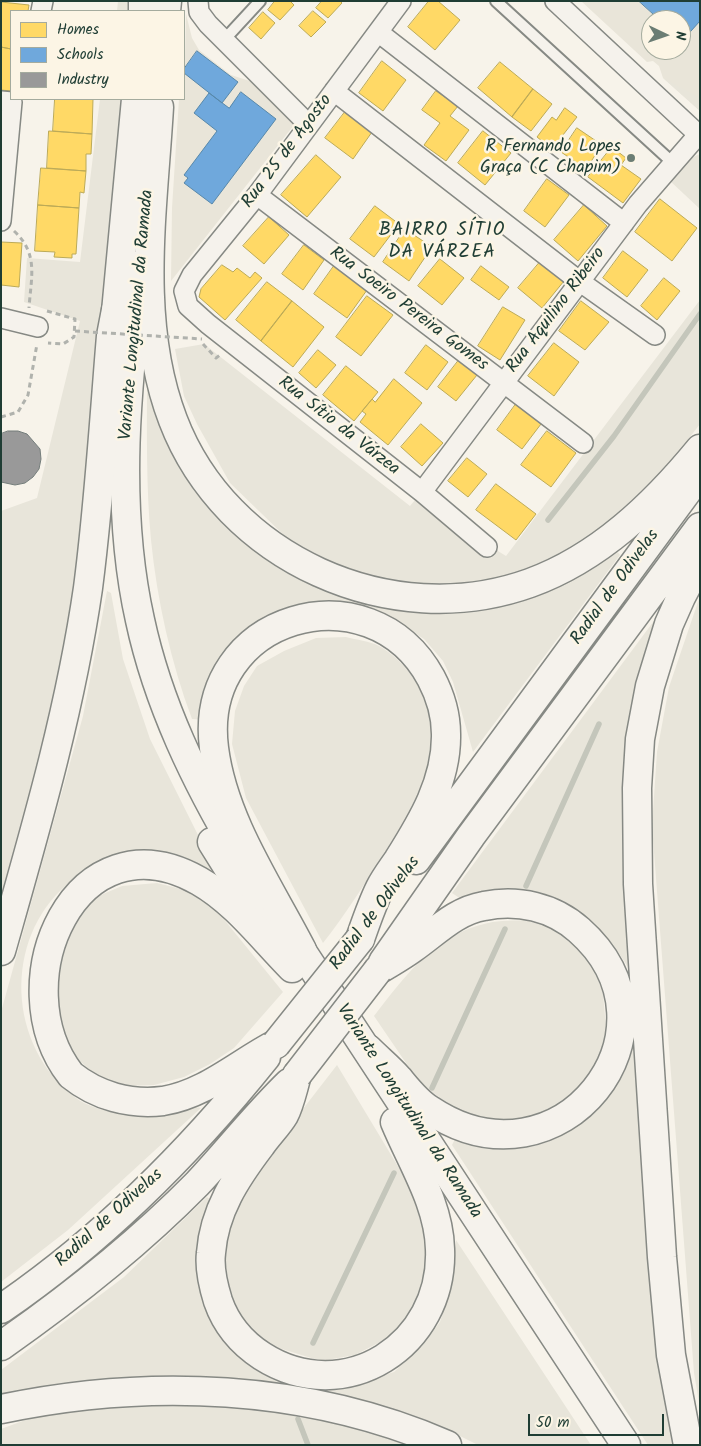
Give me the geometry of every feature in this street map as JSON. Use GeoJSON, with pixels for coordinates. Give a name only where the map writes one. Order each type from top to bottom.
{"type":"FeatureCollection","features":[{"type":"Feature","properties":{"kind":"main road","name":"Variante Longitudinal da Ramada"},"geometry":{"type":"LineString","coordinates":[[152,102],[116,310],[110,425],[109,509],[116,580],[131,652],[151,716],[194,809],[227,867],[368,1050],[626,1445]]}},
{"type":"Feature","properties":{"kind":"main road","name":"Variante Longitudinal da Ramada"},"geometry":{"type":"LineString","coordinates":[[152,102],[127,424],[127,521],[137,605],[148,652],[162,694],[196,778],[297,959],[395,1122],[608,1445]]}},
{"type":"Feature","properties":{"kind":"main road"},"geometry":{"type":"LineString","coordinates":[[152,102],[150,296],[155,353],[163,390],[185,448],[200,472],[241,521],[290,557],[332,579],[383,594],[434,599],[479,596],[507,590],[563,569],[611,538],[664,491],[700,449]]}},
{"type":"Feature","properties":{"kind":"main road"},"geometry":{"type":"LineString","coordinates":[[1,952],[50,776],[75,661],[95,531],[111,336],[116,310]]}},
{"type":"Feature","properties":{"kind":"main road","name":"Radial de Odivelas"},"geometry":{"type":"LineString","coordinates":[[1,1309],[62,1263],[128,1207],[231,1101],[360,939],[700,474]]}},
{"type":"Feature","properties":{"kind":"main road","name":"Radial de Odivelas"},"geometry":{"type":"LineString","coordinates":[[1,1346],[64,1301],[132,1246],[196,1184],[272,1100],[297,1076],[378,970],[471,836],[700,527]]}},
{"type":"Feature","properties":{"kind":"main road"},"geometry":{"type":"LineString","coordinates":[[688,1445],[671,1355],[662,1257],[638,884],[637,788],[640,738],[650,686],[670,624],[681,597],[700,562]]}},
{"type":"Feature","properties":{"kind":"main road"},"geometry":{"type":"LineString","coordinates":[[297,959],[237,823],[218,767],[213,730],[216,706],[223,680],[233,661],[250,643],[270,631],[293,621],[314,617],[337,617],[359,621],[379,627],[397,638],[415,654],[426,670],[438,690],[444,712],[446,733],[440,778],[431,802],[416,830],[380,888],[360,939]]}},
{"type":"Feature","properties":{"kind":"main road"},"geometry":{"type":"LineString","coordinates":[[276,1044],[249,1058],[204,1088],[181,1096],[144,1102],[111,1097],[95,1091],[73,1076],[41,1039],[29,1004],[27,982],[30,958],[39,932],[50,913],[64,896],[80,883],[114,869],[156,866],[184,874],[199,881],[218,894],[297,959]]}},
{"type":"Feature","properties":{"kind":"main road"},"geometry":{"type":"LineString","coordinates":[[368,1050],[412,1095],[442,1117],[482,1133],[522,1134],[556,1123],[586,1100],[600,1085],[610,1067],[621,1026],[617,990],[600,953],[574,925],[556,914],[539,907],[503,904],[483,906],[466,911],[446,922],[412,949],[378,970]]}},
{"type":"Feature","properties":{"kind":"main road"},"geometry":{"type":"LineString","coordinates":[[297,1076],[284,1114],[248,1162],[217,1216],[210,1255],[215,1291],[221,1309],[231,1327],[253,1350],[272,1362],[307,1374],[332,1374],[361,1369],[393,1354],[419,1326],[429,1307],[439,1270],[440,1250],[438,1232],[434,1211],[395,1122]]}},
{"type":"Feature","properties":{"kind":"main road"},"geometry":{"type":"LineString","coordinates":[[1,1409],[56,1398],[107,1392],[167,1390],[236,1393],[291,1400],[336,1409],[402,1428],[447,1445]]}},
{"type":"Feature","properties":{"kind":"street"},"geometry":{"type":"LineString","coordinates":[[198,1],[199,12],[208,24],[309,125]]}},
{"type":"Feature","properties":{"kind":"street","name":"Rua 25 de Agosto"},"geometry":{"type":"LineString","coordinates":[[188,306],[184,292],[192,275],[257,195],[401,1]]}},
{"type":"Feature","properties":{"kind":"street"},"geometry":{"type":"LineString","coordinates":[[554,1],[699,135]]}},
{"type":"Feature","properties":{"kind":"street"},"geometry":{"type":"LineString","coordinates":[[378,32],[624,223]]}},
{"type":"Feature","properties":{"kind":"street"},"geometry":{"type":"LineString","coordinates":[[334,91],[579,280],[656,335]]}},
{"type":"Feature","properties":{"kind":"street"},"geometry":{"type":"LineString","coordinates":[[2,221],[11,100]]}},
{"type":"Feature","properties":{"kind":"street","name":"Rua Aquilino Ribeiro"},"geometry":{"type":"LineString","coordinates":[[422,492],[579,280],[673,163],[699,135]]}},
{"type":"Feature","properties":{"kind":"street","name":"Rua Soeiro Pereira Gomes"},"geometry":{"type":"LineString","coordinates":[[257,195],[583,443]]}},
{"type":"Feature","properties":{"kind":"street","name":"Rua Sítio da Várzea"},"geometry":{"type":"LineString","coordinates":[[188,306],[230,343],[422,492],[487,548]]}},
{"type":"Feature","properties":{"kind":"street"},"geometry":{"type":"LineString","coordinates":[[1,318],[35,319]]}},
{"type":"Feature","properties":{"kind":"lane"},"geometry":{"type":"LineString","coordinates":[[224,40],[260,1]]}},
{"type":"Feature","properties":{"kind":"lane"},"geometry":{"type":"LineString","coordinates":[[496,1],[673,163]]}},
{"type":"Feature","properties":{"kind":"path"},"geometry":{"type":"LineString","coordinates":[[1,417],[18,412],[28,394],[35,319],[32,258],[25,242],[2,221]]}},
{"type":"Feature","properties":{"kind":"path"},"geometry":{"type":"LineString","coordinates":[[35,319],[75,319],[74,337],[64,344]]}},
{"type":"Feature","properties":{"kind":"path"},"geometry":{"type":"LineString","coordinates":[[75,331],[202,339]]}},
{"type":"Feature","properties":{"kind":"shaded area"},"geometry":{"type":"Polygon","coordinates":[[[118,1],[130,1],[129,10],[117,10],[118,1]]]}},
{"type":"Feature","properties":{"kind":"shaded area"},"geometry":{"type":"Polygon","coordinates":[[[581,1],[700,1],[700,111],[663,78],[659,66],[653,61],[647,62],[645,60],[691,60],[691,10],[641,10],[641,56],[581,1]]]}},
{"type":"Feature","properties":{"kind":"shaded area"},"geometry":{"type":"Polygon","coordinates":[[[186,14],[192,38],[199,50],[231,75],[256,83],[294,125],[171,281],[172,208],[179,100],[185,100],[186,14]]]}},
{"type":"Feature","properties":{"kind":"shaded area"},"geometry":{"type":"Polygon","coordinates":[[[663,78],[700,98],[700,111],[663,78]]]}},
{"type":"Feature","properties":{"kind":"shaded area"},"geometry":{"type":"Polygon","coordinates":[[[100,100],[122,100],[73,631],[1,914],[1,511],[37,498],[80,321],[24,302],[27,258],[80,262],[100,100]]]}},
{"type":"Feature","properties":{"kind":"shaded area"},"geometry":{"type":"Polygon","coordinates":[[[700,154],[700,209],[669,180],[691,158],[700,154]]]}},
{"type":"Feature","properties":{"kind":"shaded area"},"geometry":{"type":"Polygon","coordinates":[[[700,300],[700,424],[669,464],[616,521],[562,558],[474,588],[390,585],[323,563],[293,544],[230,483],[197,424],[184,396],[175,349],[204,344],[410,506],[415,500],[506,556],[700,300]]]}},
{"type":"Feature","properties":{"kind":"shaded area"},"geometry":{"type":"Polygon","coordinates":[[[153,379],[160,405],[303,577],[517,598],[573,579],[617,551],[620,555],[473,752],[453,682],[443,661],[424,639],[394,620],[338,602],[286,608],[239,636],[223,660],[207,720],[192,719],[184,698],[166,631],[151,540],[147,380],[153,379]]]}},
{"type":"Feature","properties":{"kind":"shaded area"},"geometry":{"type":"Polygon","coordinates":[[[107,591],[111,593],[123,659],[150,739],[216,871],[174,859],[154,859],[93,868],[66,885],[46,908],[32,934],[24,962],[22,992],[26,1022],[36,1050],[53,1076],[71,1094],[84,1103],[111,1112],[126,1114],[201,1108],[68,1230],[1,1282],[1,1012],[83,716],[107,591]]]}},
{"type":"Feature","properties":{"kind":"shaded area"},"geometry":{"type":"Polygon","coordinates":[[[700,596],[700,1408],[694,1373],[652,826],[657,752],[669,687],[700,596]]]}},
{"type":"Feature","properties":{"kind":"shaded area"},"geometry":{"type":"Polygon","coordinates":[[[662,610],[638,705],[679,1445],[648,1445],[452,1145],[456,1137],[468,1143],[490,1148],[503,1149],[535,1146],[565,1134],[591,1115],[612,1091],[627,1062],[636,1031],[637,999],[628,968],[616,949],[594,926],[565,903],[541,893],[511,892],[461,899],[452,893],[662,610]]]}},
{"type":"Feature","properties":{"kind":"shaded area"},"geometry":{"type":"Polygon","coordinates":[[[346,637],[379,646],[407,670],[418,685],[426,702],[431,720],[432,757],[423,786],[407,816],[354,900],[323,943],[246,798],[232,744],[235,711],[244,686],[257,666],[284,651],[316,638],[346,637]]]}},
{"type":"Feature","properties":{"kind":"shaded area"},"geometry":{"type":"Polygon","coordinates":[[[157,883],[189,891],[218,912],[283,992],[234,1048],[210,1064],[184,1077],[154,1085],[122,1086],[92,1072],[70,1052],[57,1029],[54,943],[89,900],[122,886],[157,883]]]}},
{"type":"Feature","properties":{"kind":"shaded area"},"geometry":{"type":"Polygon","coordinates":[[[526,920],[555,930],[590,957],[603,993],[607,1040],[588,1079],[569,1102],[531,1120],[504,1123],[466,1115],[421,1085],[374,1016],[410,972],[437,947],[452,937],[488,923],[526,920]]]}},
{"type":"Feature","properties":{"kind":"shaded area"},"geometry":{"type":"Polygon","coordinates":[[[337,1065],[408,1183],[424,1223],[427,1266],[420,1291],[407,1319],[384,1340],[355,1355],[321,1361],[272,1346],[244,1326],[230,1291],[224,1254],[232,1217],[248,1180],[337,1065]]]}},
{"type":"Feature","properties":{"kind":"shaded area"},"geometry":{"type":"Polygon","coordinates":[[[207,1197],[211,1200],[199,1249],[199,1288],[209,1311],[230,1345],[362,1382],[394,1372],[421,1347],[440,1322],[449,1292],[456,1240],[591,1445],[478,1445],[436,1424],[434,1427],[381,1411],[1,1397],[1,1370],[124,1277],[207,1197]]]}},
{"type":"Feature","properties":{"kind":"shaded area"},"geometry":{"type":"Polygon","coordinates":[[[151,1402],[229,1407],[306,1416],[357,1427],[404,1445],[1,1445],[1,1429],[39,1415],[67,1413],[97,1405],[151,1402]]]}},
{"type":"Feature","properties":{"kind":"building: Homes"},"geometry":{"type":"Polygon","coordinates":[[[275,1],[290,1],[294,5],[280,20],[268,10],[275,1]]]}},
{"type":"Feature","properties":{"kind":"building: Homes"},"geometry":{"type":"Polygon","coordinates":[[[322,1],[340,1],[342,3],[328,18],[316,8],[322,1]]]}},
{"type":"Feature","properties":{"kind":"building: Homes"},"geometry":{"type":"Polygon","coordinates":[[[429,1],[438,1],[460,20],[435,50],[408,27],[429,1]]]}},
{"type":"Feature","properties":{"kind":"building: Homes"},"geometry":{"type":"Polygon","coordinates":[[[1,2],[29,5],[28,10],[10,10],[10,49],[1,47],[1,2]]]}},
{"type":"Feature","properties":{"kind":"building: Homes"},"geometry":{"type":"Polygon","coordinates":[[[313,11],[326,22],[311,37],[299,26],[313,11]]]}},
{"type":"Feature","properties":{"kind":"building: Homes"},"geometry":{"type":"Polygon","coordinates":[[[263,12],[275,23],[261,39],[249,28],[263,12]]]}},
{"type":"Feature","properties":{"kind":"building: Homes"},"geometry":{"type":"Polygon","coordinates":[[[1,47],[10,49],[10,91],[1,90],[1,47]]]}},
{"type":"Feature","properties":{"kind":"building: Homes"},"geometry":{"type":"Polygon","coordinates":[[[382,61],[406,80],[383,111],[359,93],[382,61]]]}},
{"type":"Feature","properties":{"kind":"building: Homes"},"geometry":{"type":"Polygon","coordinates":[[[500,62],[533,89],[512,117],[478,88],[500,62]]]}},
{"type":"Feature","properties":{"kind":"building: Homes"},"geometry":{"type":"Polygon","coordinates":[[[533,89],[552,104],[531,131],[512,117],[533,89]]]}},
{"type":"Feature","properties":{"kind":"building: Homes"},"geometry":{"type":"Polygon","coordinates":[[[436,91],[458,106],[450,116],[469,130],[446,161],[424,145],[440,123],[422,110],[436,91]]]}},
{"type":"Feature","properties":{"kind":"building: Homes"},"geometry":{"type":"Polygon","coordinates":[[[55,100],[93,100],[92,134],[53,131],[55,100]]]}},
{"type":"Feature","properties":{"kind":"building: Homes"},"geometry":{"type":"Polygon","coordinates":[[[565,108],[577,117],[552,149],[537,137],[552,117],[556,120],[565,108]]]}},
{"type":"Feature","properties":{"kind":"building: Homes"},"geometry":{"type":"Polygon","coordinates":[[[345,112],[372,132],[353,159],[325,138],[345,112]]]}},
{"type":"Feature","properties":{"kind":"building: Homes"},"geometry":{"type":"Polygon","coordinates":[[[577,128],[602,145],[586,169],[561,152],[577,128]]]}},
{"type":"Feature","properties":{"kind":"building: Homes"},"geometry":{"type":"Polygon","coordinates":[[[49,131],[92,134],[91,154],[86,154],[86,171],[47,168],[49,131]]]}},
{"type":"Feature","properties":{"kind":"building: Homes"},"geometry":{"type":"Polygon","coordinates":[[[483,131],[511,153],[485,185],[458,163],[483,131]]]}},
{"type":"Feature","properties":{"kind":"building: Homes"},"geometry":{"type":"Polygon","coordinates":[[[612,147],[626,158],[621,165],[641,179],[623,203],[588,177],[612,147]]]}},
{"type":"Feature","properties":{"kind":"building: Homes"},"geometry":{"type":"Polygon","coordinates":[[[316,155],[341,177],[307,217],[281,195],[316,155]]]}},
{"type":"Feature","properties":{"kind":"building: Homes"},"geometry":{"type":"Polygon","coordinates":[[[41,168],[86,171],[84,193],[80,192],[79,208],[38,205],[41,168]]]}},
{"type":"Feature","properties":{"kind":"building: Homes"},"geometry":{"type":"Polygon","coordinates":[[[547,179],[569,195],[545,227],[524,211],[547,179]]]}},
{"type":"Feature","properties":{"kind":"building: Homes"},"geometry":{"type":"Polygon","coordinates":[[[660,199],[697,228],[672,261],[635,232],[660,199]]]}},
{"type":"Feature","properties":{"kind":"building: Homes"},"geometry":{"type":"Polygon","coordinates":[[[38,205],[79,208],[76,254],[72,254],[72,258],[54,257],[55,252],[35,251],[38,205]]]}},
{"type":"Feature","properties":{"kind":"building: Homes"},"geometry":{"type":"Polygon","coordinates":[[[584,205],[607,226],[578,261],[554,240],[584,205]]]}},
{"type":"Feature","properties":{"kind":"building: Homes"},"geometry":{"type":"Polygon","coordinates":[[[375,206],[399,224],[374,257],[350,239],[375,206]]]}},
{"type":"Feature","properties":{"kind":"building: Homes"},"geometry":{"type":"Polygon","coordinates":[[[269,217],[289,235],[264,264],[243,246],[269,217]]]}},
{"type":"Feature","properties":{"kind":"building: Homes"},"geometry":{"type":"Polygon","coordinates":[[[405,229],[432,247],[409,281],[383,262],[405,229]]]}},
{"type":"Feature","properties":{"kind":"building: Homes"},"geometry":{"type":"Polygon","coordinates":[[[1,242],[22,243],[19,287],[1,285],[1,242]]]}},
{"type":"Feature","properties":{"kind":"building: Homes"},"geometry":{"type":"Polygon","coordinates":[[[304,245],[324,260],[303,290],[282,274],[304,245]]]}},
{"type":"Feature","properties":{"kind":"building: Homes"},"geometry":{"type":"Polygon","coordinates":[[[623,251],[648,270],[627,297],[603,278],[623,251]]]}},
{"type":"Feature","properties":{"kind":"building: Homes"},"geometry":{"type":"Polygon","coordinates":[[[440,259],[464,278],[442,305],[418,286],[440,259]]]}},
{"type":"Feature","properties":{"kind":"building: Homes"},"geometry":{"type":"Polygon","coordinates":[[[540,262],[564,281],[542,308],[518,288],[540,262]]]}},
{"type":"Feature","properties":{"kind":"building: Homes"},"geometry":{"type":"Polygon","coordinates":[[[222,265],[233,272],[237,268],[250,278],[255,272],[262,278],[225,320],[199,297],[201,289],[222,265]]]}},
{"type":"Feature","properties":{"kind":"building: Homes"},"geometry":{"type":"Polygon","coordinates":[[[334,266],[367,290],[347,318],[314,294],[334,266]]]}},
{"type":"Feature","properties":{"kind":"building: Homes"},"geometry":{"type":"Polygon","coordinates":[[[481,266],[509,287],[499,300],[471,280],[481,266]]]}},
{"type":"Feature","properties":{"kind":"building: Homes"},"geometry":{"type":"Polygon","coordinates":[[[664,278],[680,291],[657,320],[641,306],[664,278]]]}},
{"type":"Feature","properties":{"kind":"building: Homes"},"geometry":{"type":"Polygon","coordinates":[[[267,282],[292,301],[261,341],[236,320],[267,282]]]}},
{"type":"Feature","properties":{"kind":"building: Homes"},"geometry":{"type":"Polygon","coordinates":[[[367,296],[393,315],[361,356],[336,337],[367,296]]]}},
{"type":"Feature","properties":{"kind":"building: Homes"},"geometry":{"type":"Polygon","coordinates":[[[292,301],[324,327],[293,367],[261,341],[292,301]]]}},
{"type":"Feature","properties":{"kind":"building: Homes"},"geometry":{"type":"Polygon","coordinates":[[[581,301],[609,322],[585,350],[559,331],[581,301]]]}},
{"type":"Feature","properties":{"kind":"building: Homes"},"geometry":{"type":"Polygon","coordinates":[[[503,307],[525,320],[500,360],[478,346],[503,307]]]}},
{"type":"Feature","properties":{"kind":"building: Homes"},"geometry":{"type":"Polygon","coordinates":[[[554,343],[579,362],[554,396],[528,376],[554,343]]]}},
{"type":"Feature","properties":{"kind":"building: Homes"},"geometry":{"type":"Polygon","coordinates":[[[426,345],[448,362],[427,390],[405,373],[426,345]]]}},
{"type":"Feature","properties":{"kind":"building: Homes"},"geometry":{"type":"Polygon","coordinates":[[[318,350],[336,365],[316,388],[299,373],[318,350]]]}},
{"type":"Feature","properties":{"kind":"building: Homes"},"geometry":{"type":"Polygon","coordinates":[[[459,360],[477,375],[456,401],[438,387],[459,360]]]}},
{"type":"Feature","properties":{"kind":"building: Homes"},"geometry":{"type":"Polygon","coordinates":[[[346,366],[378,392],[354,421],[323,395],[346,366]]]}},
{"type":"Feature","properties":{"kind":"building: Homes"},"geometry":{"type":"Polygon","coordinates":[[[394,379],[422,403],[388,445],[360,422],[366,414],[362,411],[372,399],[375,402],[394,379]]]}},
{"type":"Feature","properties":{"kind":"building: Homes"},"geometry":{"type":"Polygon","coordinates":[[[516,404],[541,424],[522,449],[497,430],[516,404]]]}},
{"type":"Feature","properties":{"kind":"building: Homes"},"geometry":{"type":"Polygon","coordinates":[[[421,424],[443,443],[422,466],[401,447],[421,424]]]}},
{"type":"Feature","properties":{"kind":"building: Homes"},"geometry":{"type":"Polygon","coordinates":[[[547,431],[576,453],[551,487],[521,465],[547,431]]]}},
{"type":"Feature","properties":{"kind":"building: Homes"},"geometry":{"type":"Polygon","coordinates":[[[467,458],[487,474],[468,497],[448,481],[467,458]]]}},
{"type":"Feature","properties":{"kind":"building: Homes"},"geometry":{"type":"Polygon","coordinates":[[[496,484],[536,514],[516,540],[476,510],[496,484]]]}},
{"type":"Feature","properties":{"kind":"building: Schools"},"geometry":{"type":"Polygon","coordinates":[[[639,1],[700,1],[700,21],[691,31],[691,10],[649,10],[639,1]]]}},
{"type":"Feature","properties":{"kind":"building: Schools"},"geometry":{"type":"Polygon","coordinates":[[[197,51],[238,82],[222,103],[185,74],[185,68],[197,51]]]}},
{"type":"Feature","properties":{"kind":"building: Schools"},"geometry":{"type":"Polygon","coordinates":[[[241,92],[276,119],[212,204],[184,183],[188,178],[184,175],[217,131],[194,113],[209,93],[229,108],[241,92]]]}},
{"type":"Feature","properties":{"kind":"building: Industry"},"geometry":{"type":"Polygon","coordinates":[[[8,431],[18,431],[27,434],[40,449],[39,469],[25,483],[15,485],[1,482],[1,434],[8,431]]]}},
{"type":"Feature","properties":{"kind":"waterway"},"geometry":{"type":"LineString","coordinates":[[548,520],[614,436],[700,314]]}},
{"type":"Feature","properties":{"kind":"waterway"},"geometry":{"type":"LineString","coordinates":[[526,886],[599,724]]}},
{"type":"Feature","properties":{"kind":"waterway"},"geometry":{"type":"LineString","coordinates":[[432,1088],[505,929]]}},
{"type":"Feature","properties":{"kind":"waterway"},"geometry":{"type":"LineString","coordinates":[[313,1343],[394,1173]]}},
{"type":"Feature","properties":{"kind":"waterway"},"geometry":{"type":"LineString","coordinates":[[298,1419],[308,1445]]}},
{"type":"Feature","properties":{"kind":"place","name":"R Fernando Lopes Graça (C Chapim)"},"geometry":{"type":"Point","coordinates":[631,158]}},
{"type":"Feature","properties":{"kind":"district","name":"BAIRRO SÍTIO DA VÁRZEA"},"geometry":{"type":"Point","coordinates":[442,243]}}]}
